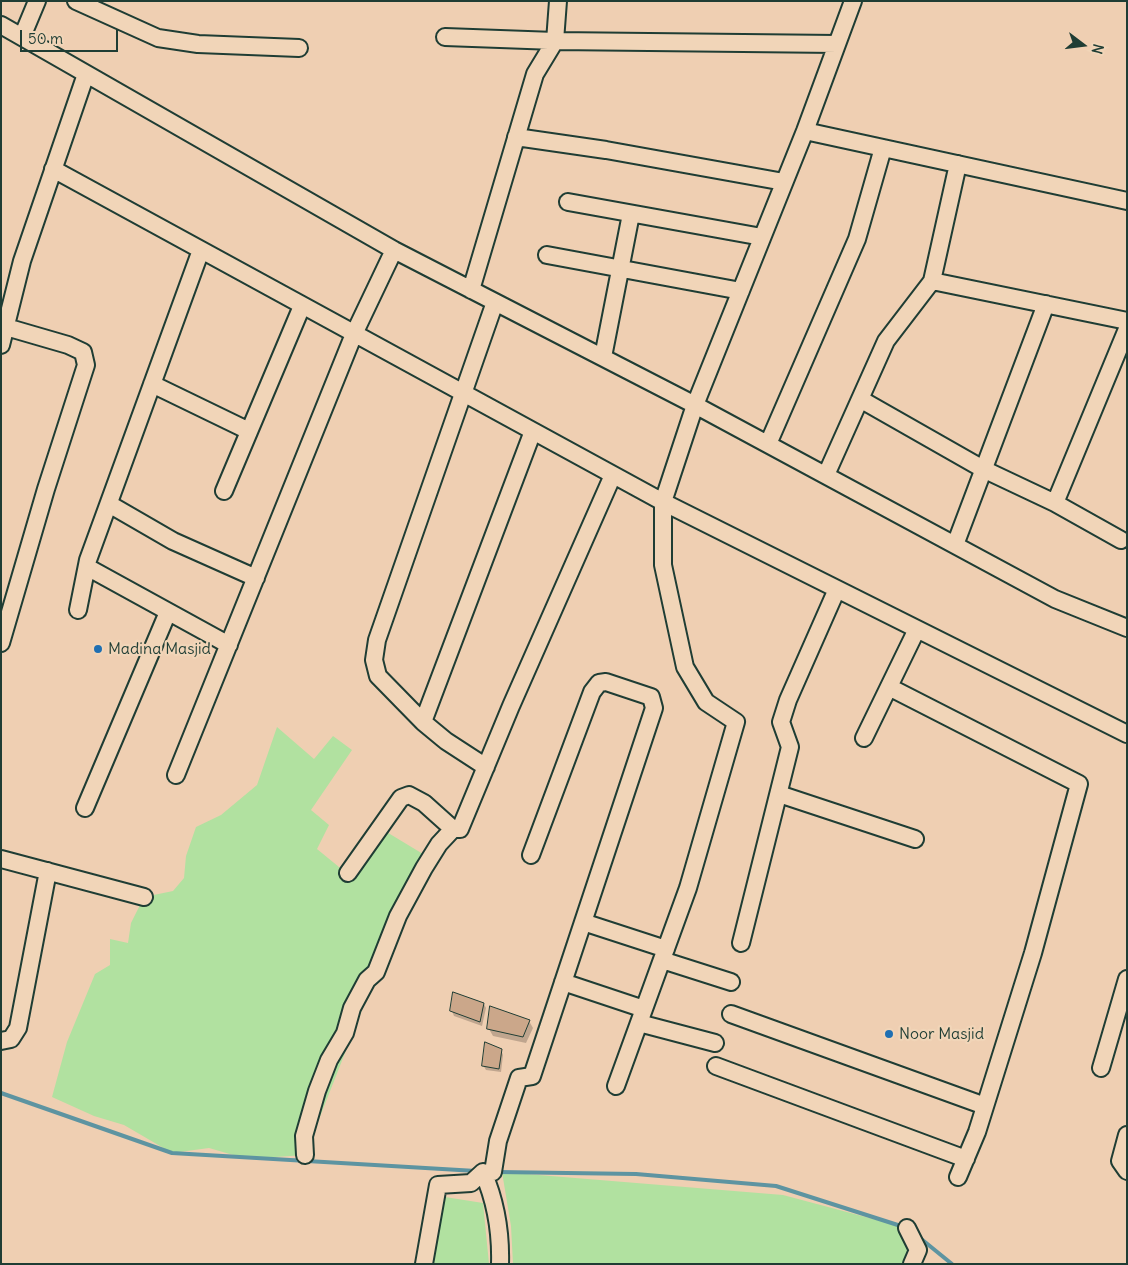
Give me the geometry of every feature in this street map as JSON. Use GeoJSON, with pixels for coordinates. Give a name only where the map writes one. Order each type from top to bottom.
{"type":"FeatureCollection","features":[{"type":"Feature","properties":{"kind":"street"},"geometry":{"type":"LineString","coordinates":[[22,37],[37,1]]}},
{"type":"Feature","properties":{"kind":"street"},"geometry":{"type":"LineString","coordinates":[[76,1],[158,38],[198,44],[299,48]]}},
{"type":"Feature","properties":{"kind":"street"},"geometry":{"type":"LineString","coordinates":[[471,290],[535,74],[555,41],[558,1]]}},
{"type":"Feature","properties":{"kind":"street"},"geometry":{"type":"LineString","coordinates":[[616,1086],[688,888],[736,722],[706,702],[685,667],[663,565],[663,502],[695,405],[805,130],[853,1]]}},
{"type":"Feature","properties":{"kind":"street"},"geometry":{"type":"LineString","coordinates":[[1,25],[394,250],[695,405],[1054,599],[1127,628]]}},
{"type":"Feature","properties":{"kind":"street"},"geometry":{"type":"LineString","coordinates":[[446,37],[555,41],[837,44]]}},
{"type":"Feature","properties":{"kind":"street"},"geometry":{"type":"LineString","coordinates":[[1,345],[22,261],[86,74]]}},
{"type":"Feature","properties":{"kind":"street"},"geometry":{"type":"LineString","coordinates":[[805,130],[1127,201]]}},
{"type":"Feature","properties":{"kind":"street"},"geometry":{"type":"LineString","coordinates":[[516,137],[606,150],[784,182]]}},
{"type":"Feature","properties":{"kind":"street"},"geometry":{"type":"LineString","coordinates":[[768,444],[857,239],[883,148]]}},
{"type":"Feature","properties":{"kind":"street"},"geometry":{"type":"LineString","coordinates":[[826,476],[886,342],[932,281],[958,164]]}},
{"type":"Feature","properties":{"kind":"street"},"geometry":{"type":"LineString","coordinates":[[53,169],[663,502],[1127,734]]}},
{"type":"Feature","properties":{"kind":"street"},"geometry":{"type":"LineString","coordinates":[[568,202],[762,237]]}},
{"type":"Feature","properties":{"kind":"street"},"geometry":{"type":"LineString","coordinates":[[603,357],[631,214]]}},
{"type":"Feature","properties":{"kind":"street"},"geometry":{"type":"LineString","coordinates":[[78,610],[87,567],[201,250]]}},
{"type":"Feature","properties":{"kind":"street"},"geometry":{"type":"LineString","coordinates":[[176,776],[354,334],[394,250]]}},
{"type":"Feature","properties":{"kind":"street"},"geometry":{"type":"LineString","coordinates":[[547,255],[741,291]]}},
{"type":"Feature","properties":{"kind":"street"},"geometry":{"type":"LineString","coordinates":[[932,281],[1127,321]]}},
{"type":"Feature","properties":{"kind":"street"},"geometry":{"type":"LineString","coordinates":[[486,766],[446,741],[424,722],[378,676],[374,660],[377,640],[495,302]]}},
{"type":"Feature","properties":{"kind":"street"},"geometry":{"type":"LineString","coordinates":[[955,545],[1046,304]]}},
{"type":"Feature","properties":{"kind":"street"},"geometry":{"type":"LineString","coordinates":[[224,491],[302,306]]}},
{"type":"Feature","properties":{"kind":"street"},"geometry":{"type":"LineString","coordinates":[[1,643],[46,490],[86,366],[83,352],[68,344],[6,327]]}},
{"type":"Feature","properties":{"kind":"street"},"geometry":{"type":"LineString","coordinates":[[1055,503],[1127,329]]}},
{"type":"Feature","properties":{"kind":"street"},"geometry":{"type":"LineString","coordinates":[[152,384],[249,431]]}},
{"type":"Feature","properties":{"kind":"street"},"geometry":{"type":"LineString","coordinates":[[860,399],[984,469],[1055,503],[1121,540]]}},
{"type":"Feature","properties":{"kind":"street"},"geometry":{"type":"LineString","coordinates":[[424,722],[533,431]]}},
{"type":"Feature","properties":{"kind":"street"},"geometry":{"type":"LineString","coordinates":[[348,873],[401,798],[409,795],[424,804],[453,829],[460,829],[613,474]]}},
{"type":"Feature","properties":{"kind":"street"},"geometry":{"type":"LineString","coordinates":[[109,504],[173,541],[256,578]]}},
{"type":"Feature","properties":{"kind":"street"},"geometry":{"type":"LineString","coordinates":[[87,567],[229,645]]}},
{"type":"Feature","properties":{"kind":"street"},"geometry":{"type":"LineString","coordinates":[[741,943],[790,747],[781,722],[788,700],[837,589]]}},
{"type":"Feature","properties":{"kind":"street"},"geometry":{"type":"LineString","coordinates":[[85,808],[168,612]]}},
{"type":"Feature","properties":{"kind":"street"},"geometry":{"type":"LineString","coordinates":[[864,738],[917,629]]}},
{"type":"Feature","properties":{"kind":"street"},"geometry":{"type":"LineString","coordinates":[[493,1172],[498,1141],[515,1087],[519,1078],[532,1076],[654,708],[650,696],[606,682],[599,683],[592,692],[531,855]]}},
{"type":"Feature","properties":{"kind":"street"},"geometry":{"type":"LineString","coordinates":[[889,687],[1079,784],[1033,953],[985,1106],[958,1176]]}},
{"type":"Feature","properties":{"kind":"street"},"geometry":{"type":"LineString","coordinates":[[779,794],[916,839]]}},
{"type":"Feature","properties":{"kind":"street"},"geometry":{"type":"LineString","coordinates":[[305,1155],[304,1136],[328,1060],[345,1032],[352,1008],[367,980],[376,972],[398,916],[439,844],[453,829]]}},
{"type":"Feature","properties":{"kind":"street"},"geometry":{"type":"LineString","coordinates":[[1,859],[144,897]]}},
{"type":"Feature","properties":{"kind":"street"},"geometry":{"type":"LineString","coordinates":[[1,1042],[11,1039],[18,1028],[48,871]]}},
{"type":"Feature","properties":{"kind":"street"},"geometry":{"type":"LineString","coordinates":[[583,922],[731,982]]}},
{"type":"Feature","properties":{"kind":"street"},"geometry":{"type":"LineString","coordinates":[[1101,1068],[1127,979]]}},
{"type":"Feature","properties":{"kind":"street"},"geometry":{"type":"LineString","coordinates":[[563,982],[642,1016],[715,1043]]}},
{"type":"Feature","properties":{"kind":"street"},"geometry":{"type":"LineString","coordinates":[[731,1014],[985,1106]]}},
{"type":"Feature","properties":{"kind":"street"},"geometry":{"type":"LineString","coordinates":[[716,1066],[966,1158]]}},
{"type":"Feature","properties":{"kind":"street"},"geometry":{"type":"LineString","coordinates":[[1127,1135],[1120,1161],[1127,1171]]}},
{"type":"Feature","properties":{"kind":"street"},"geometry":{"type":"LineString","coordinates":[[424,1264],[438,1185],[471,1183],[483,1172],[496,1208],[501,1241],[500,1264]]}},
{"type":"Feature","properties":{"kind":"street"},"geometry":{"type":"LineString","coordinates":[[906,1228],[918,1250],[912,1264]]}},
{"type":"Feature","properties":{"kind":"green space"},"geometry":{"type":"Polygon","coordinates":[[[277,727],[314,759],[333,736],[352,750],[311,810],[329,825],[317,849],[349,873],[380,828],[423,854],[305,1155],[247,1159],[209,1148],[172,1153],[124,1125],[94,1116],[52,1097],[67,1042],[95,974],[110,965],[110,939],[128,943],[131,923],[144,897],[173,891],[184,878],[186,856],[196,827],[221,815],[257,785],[277,727]]]}},
{"type":"Feature","properties":{"kind":"green space"},"geometry":{"type":"Polygon","coordinates":[[[502,1172],[783,1195],[907,1228],[914,1264],[513,1264],[511,1226],[502,1172]]]}},
{"type":"Feature","properties":{"kind":"green space"},"geometry":{"type":"Polygon","coordinates":[[[445,1197],[483,1203],[489,1264],[433,1264],[445,1197]]]}},
{"type":"Feature","properties":{"kind":"building"},"geometry":{"type":"Polygon","coordinates":[[[453,992],[484,1003],[480,1022],[450,1011],[453,992]]]}},
{"type":"Feature","properties":{"kind":"building"},"geometry":{"type":"Polygon","coordinates":[[[490,1006],[530,1020],[523,1037],[487,1029],[490,1006]]]}},
{"type":"Feature","properties":{"kind":"building"},"geometry":{"type":"Polygon","coordinates":[[[485,1042],[502,1049],[499,1069],[482,1066],[485,1042]]]}},
{"type":"Feature","properties":{"kind":"waterway"},"geometry":{"type":"LineString","coordinates":[[1,1093],[172,1153],[476,1171]]}},
{"type":"Feature","properties":{"kind":"waterway"},"geometry":{"type":"LineString","coordinates":[[498,1172],[636,1174],[776,1186],[904,1227]]}},
{"type":"Feature","properties":{"kind":"waterway"},"geometry":{"type":"LineString","coordinates":[[920,1238],[952,1264]]}},
{"type":"Feature","properties":{"kind":"place","name":"Madina Masjid"},"geometry":{"type":"Point","coordinates":[98,649]}},
{"type":"Feature","properties":{"kind":"place","name":"Noor Masjid"},"geometry":{"type":"Point","coordinates":[889,1034]}}]}
